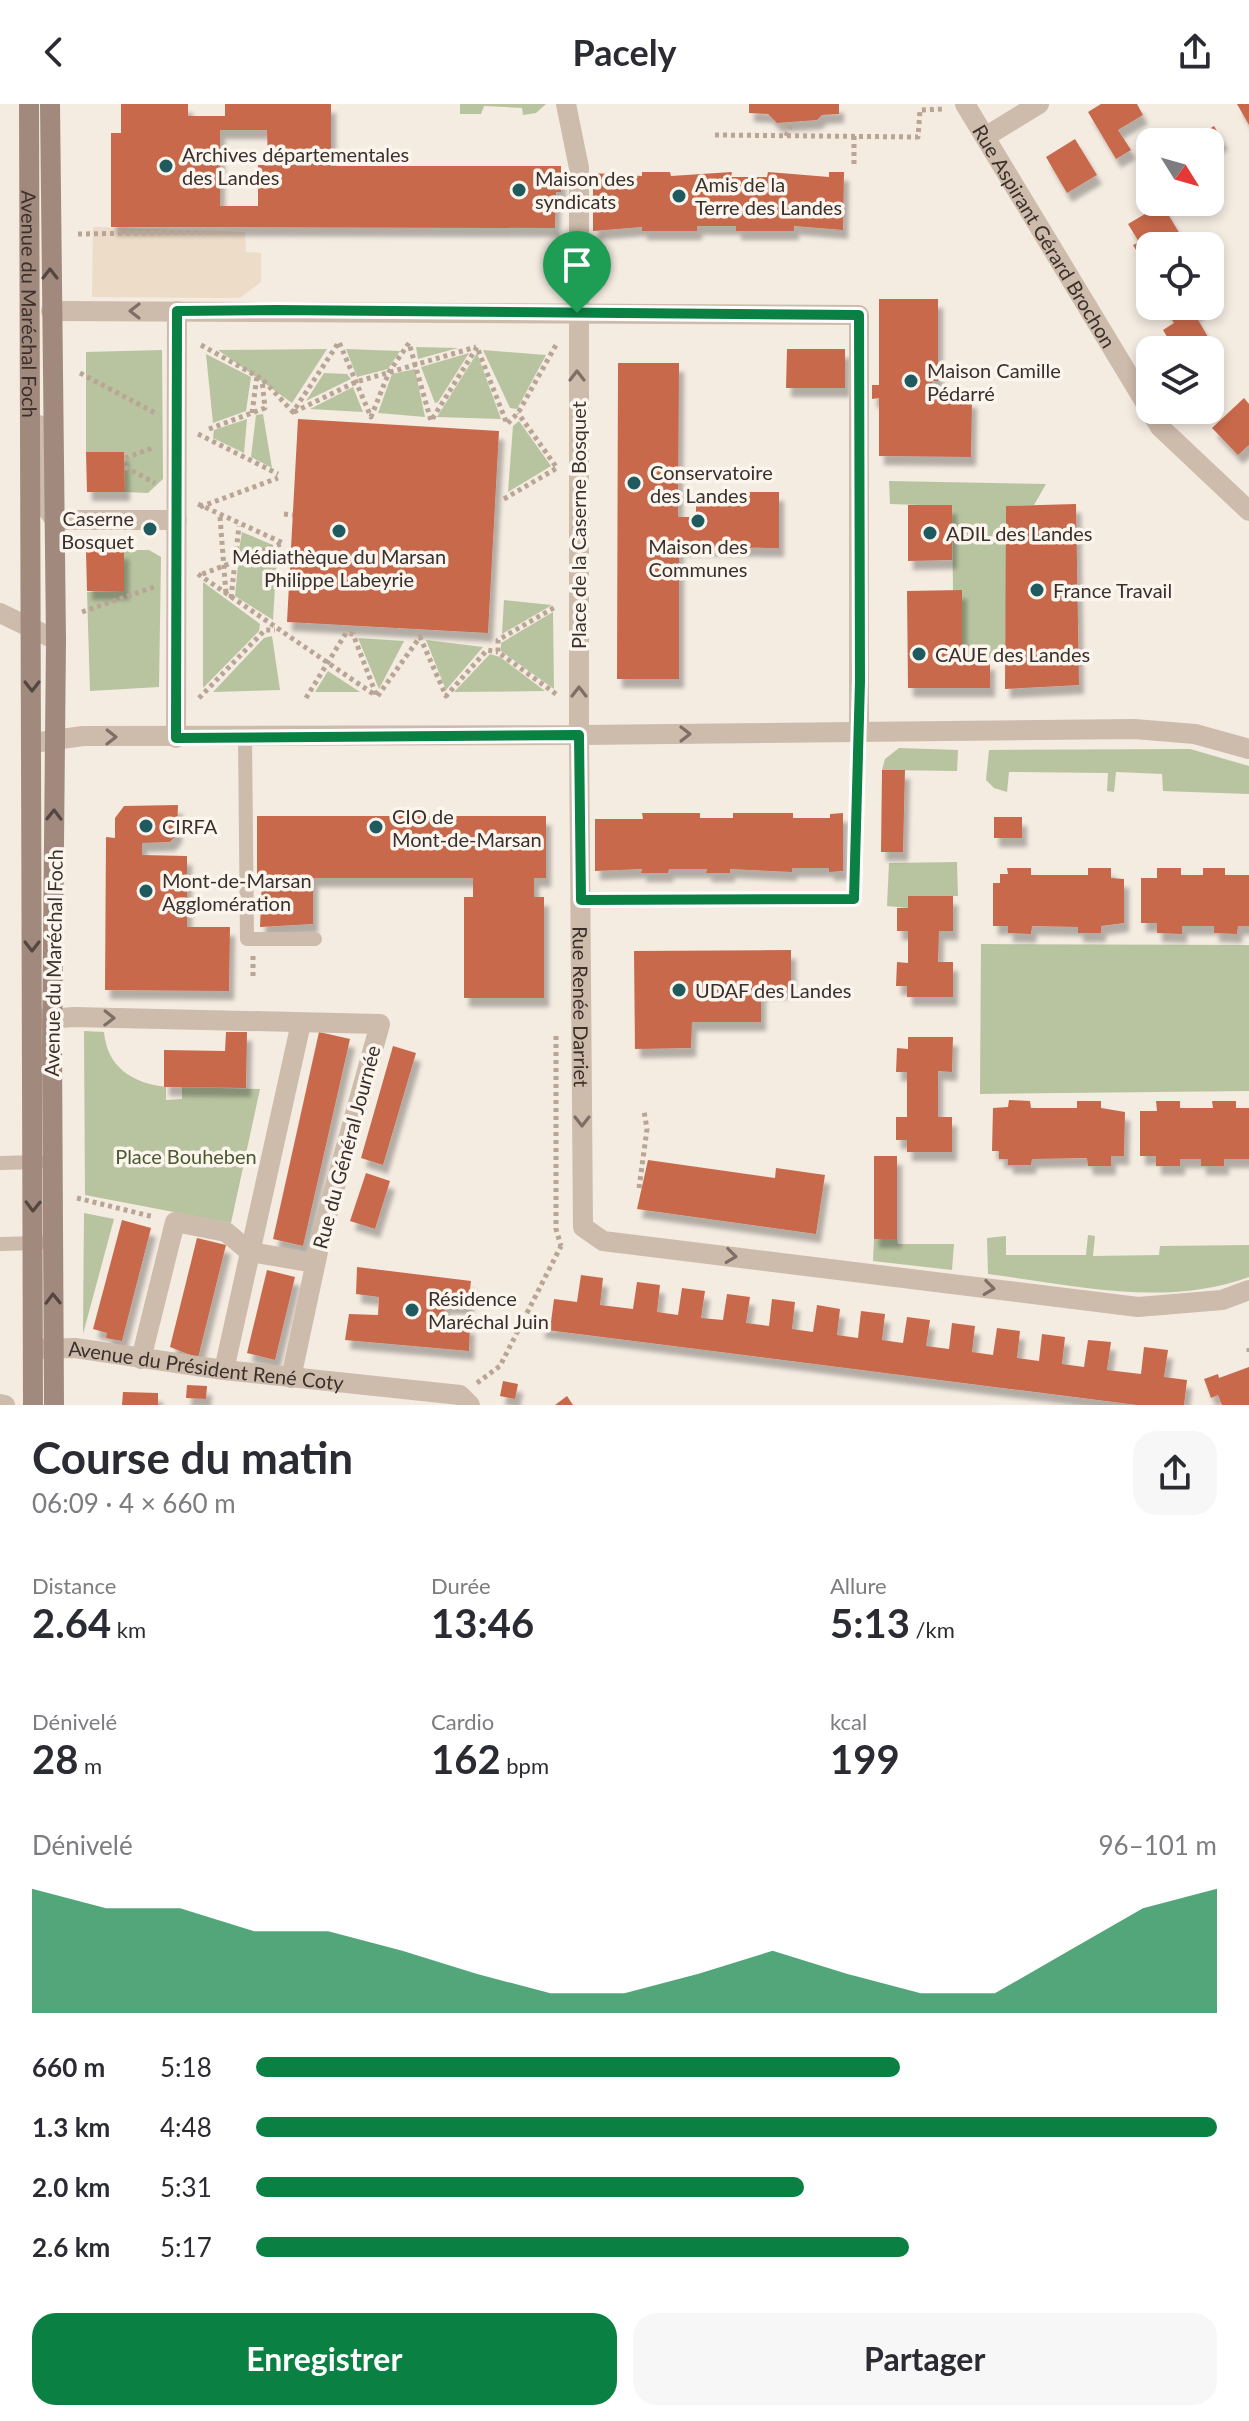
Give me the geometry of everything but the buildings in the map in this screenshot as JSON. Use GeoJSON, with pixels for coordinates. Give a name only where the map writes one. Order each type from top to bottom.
{"type":"FeatureCollection","features":[{"type":"Feature","properties":{"kind":"main road","name":"Avenue du Maréchal Foch"},"geometry":{"type":"LineString","coordinates":[[29,104],[28,339],[33,743],[42,1020],[43,1349],[54,1405]]}},
{"type":"Feature","properties":{"kind":"main road","name":"Avenue du Maréchal Foch"},"geometry":{"type":"LineString","coordinates":[[42,1020],[56,742],[50,104]]}},
{"type":"Feature","properties":{"kind":"main road","name":"Avenue du Maréchal Foch"},"geometry":{"type":"LineString","coordinates":[[33,1405],[43,1349]]}},
{"type":"Feature","properties":{"kind":"street","name":"Place de la Caserne Bosquet"},"geometry":{"type":"LineString","coordinates":[[566,104],[579,168],[579,735]]}},
{"type":"Feature","properties":{"kind":"street"},"geometry":{"type":"LineString","coordinates":[[985,137],[1039,104]]}},
{"type":"Feature","properties":{"kind":"street","name":"Rue Aspirant Gérard Brochon"},"geometry":{"type":"LineString","coordinates":[[966,106],[1160,427],[1249,510]]}},
{"type":"Feature","properties":{"kind":"street"},"geometry":{"type":"LineString","coordinates":[[51,311],[859,315],[859,732]]}},
{"type":"Feature","properties":{"kind":"street"},"geometry":{"type":"LineString","coordinates":[[176,738],[177,311]]}},
{"type":"Feature","properties":{"kind":"street"},"geometry":{"type":"LineString","coordinates":[[28,339],[38,358],[41,500],[55,520]]}},
{"type":"Feature","properties":{"kind":"street"},"geometry":{"type":"LineString","coordinates":[[55,520],[177,520]]}},
{"type":"Feature","properties":{"kind":"street"},"geometry":{"type":"LineString","coordinates":[[32,554],[55,520]]}},
{"type":"Feature","properties":{"kind":"street"},"geometry":{"type":"LineString","coordinates":[[0,613],[56,640]]}},
{"type":"Feature","properties":{"kind":"street"},"geometry":{"type":"LineString","coordinates":[[33,743],[83,736],[176,738],[1134,729],[1195,734],[1249,749]]}},
{"type":"Feature","properties":{"kind":"street","name":"Rue Renée Darriet"},"geometry":{"type":"LineString","coordinates":[[579,735],[583,1227],[603,1241],[1138,1307],[1222,1300],[1249,1290]]}},
{"type":"Feature","properties":{"kind":"street","name":"Rue du Général Journée"},"geometry":{"type":"LineString","coordinates":[[42,1020],[74,1017],[380,1024],[315,1263],[291,1378]]}},
{"type":"Feature","properties":{"kind":"street"},"geometry":{"type":"LineString","coordinates":[[224,1370],[250,1252],[293,1022]]}},
{"type":"Feature","properties":{"kind":"street"},"geometry":{"type":"LineString","coordinates":[[141,1359],[175,1222],[226,1232],[250,1252],[315,1263]]}},
{"type":"Feature","properties":{"kind":"street","name":"Avenue du Président René Coty"},"geometry":{"type":"LineString","coordinates":[[43,1349],[75,1348],[465,1400]]}},
{"type":"Feature","properties":{"kind":"lane"},"geometry":{"type":"LineString","coordinates":[[581,900],[854,899],[859,732]]}},
{"type":"Feature","properties":{"kind":"lane"},"geometry":{"type":"LineString","coordinates":[[245,737],[247,939],[315,939]]}},
{"type":"Feature","properties":{"kind":"lane"},"geometry":{"type":"LineString","coordinates":[[0,1163],[42,1162]]}},
{"type":"Feature","properties":{"kind":"lane"},"geometry":{"type":"LineString","coordinates":[[0,1244],[42,1243]]}},
{"type":"Feature","properties":{"kind":"path"},"geometry":{"type":"LineString","coordinates":[[715,135],[918,137],[920,110],[966,106]]}},
{"type":"Feature","properties":{"kind":"path"},"geometry":{"type":"LineString","coordinates":[[786,136],[792,122]]}},
{"type":"Feature","properties":{"kind":"path"},"geometry":{"type":"LineString","coordinates":[[854,136],[854,164]]}},
{"type":"Feature","properties":{"kind":"path"},"geometry":{"type":"LineString","coordinates":[[78,234],[217,232]]}},
{"type":"Feature","properties":{"kind":"path"},"geometry":{"type":"LineString","coordinates":[[293,412],[339,342],[371,417],[389,372],[409,343],[431,421],[477,347]]}},
{"type":"Feature","properties":{"kind":"path"},"geometry":{"type":"LineString","coordinates":[[477,347],[507,424],[518,413],[557,344]]}},
{"type":"Feature","properties":{"kind":"path"},"geometry":{"type":"LineString","coordinates":[[201,345],[260,378],[293,412]]}},
{"type":"Feature","properties":{"kind":"path"},"geometry":{"type":"LineString","coordinates":[[293,412],[356,382],[477,347]]}},
{"type":"Feature","properties":{"kind":"path"},"geometry":{"type":"LineString","coordinates":[[80,373],[177,421]]}},
{"type":"Feature","properties":{"kind":"path"},"geometry":{"type":"LineString","coordinates":[[209,429],[265,408],[260,378]]}},
{"type":"Feature","properties":{"kind":"path"},"geometry":{"type":"LineString","coordinates":[[252,413],[260,378]]}},
{"type":"Feature","properties":{"kind":"path"},"geometry":{"type":"LineString","coordinates":[[504,499],[557,468],[518,413]]}},
{"type":"Feature","properties":{"kind":"path"},"geometry":{"type":"LineString","coordinates":[[198,434],[278,476],[199,506],[283,543],[198,575],[377,697]]}},
{"type":"Feature","properties":{"kind":"path"},"geometry":{"type":"LineString","coordinates":[[125,458],[163,445]]}},
{"type":"Feature","properties":{"kind":"path"},"geometry":{"type":"LineString","coordinates":[[125,467],[163,487]]}},
{"type":"Feature","properties":{"kind":"path"},"geometry":{"type":"LineString","coordinates":[[284,514],[293,515]]}},
{"type":"Feature","properties":{"kind":"path"},"geometry":{"type":"LineString","coordinates":[[219,516],[228,596]]}},
{"type":"Feature","properties":{"kind":"path"},"geometry":{"type":"LineString","coordinates":[[228,596],[239,526]]}},
{"type":"Feature","properties":{"kind":"path"},"geometry":{"type":"LineString","coordinates":[[82,612],[166,583]]}},
{"type":"Feature","properties":{"kind":"path"},"geometry":{"type":"LineString","coordinates":[[498,652],[498,640],[557,606]]}},
{"type":"Feature","properties":{"kind":"path"},"geometry":{"type":"LineString","coordinates":[[198,699],[265,630],[278,630]]}},
{"type":"Feature","properties":{"kind":"path"},"geometry":{"type":"LineString","coordinates":[[306,698],[346,633],[353,634],[377,697]]}},
{"type":"Feature","properties":{"kind":"path"},"geometry":{"type":"LineString","coordinates":[[377,697],[420,637],[446,696],[487,650],[498,652],[557,694]]}},
{"type":"Feature","properties":{"kind":"path"},"geometry":{"type":"LineString","coordinates":[[639,1188],[647,1129],[644,1111]]}},
{"type":"Feature","properties":{"kind":"path"},"geometry":{"type":"LineString","coordinates":[[77,1198],[175,1222]]}},
{"type":"Feature","properties":{"kind":"path"},"geometry":{"type":"LineString","coordinates":[[465,1400],[500,1366],[561,1246]]}},
{"type":"Feature","properties":{"kind":"path"},"geometry":{"type":"LineString","coordinates":[[1249,1348],[1249,1356]]}},
{"type":"Feature","properties":{"kind":"green space"},"geometry":{"type":"Polygon","coordinates":[[[460,104],[546,104],[536,113],[523,115],[522,108],[484,106],[481,114],[460,114],[460,104]]]}},
{"type":"Feature","properties":{"kind":"green space"},"geometry":{"type":"Polygon","coordinates":[[[416,347],[458,348],[418,359],[416,347]]]}},
{"type":"Feature","properties":{"kind":"green space"},"geometry":{"type":"Polygon","coordinates":[[[327,349],[292,403],[218,350],[327,349]]]}},
{"type":"Feature","properties":{"kind":"green space"},"geometry":{"type":"Polygon","coordinates":[[[346,349],[400,351],[388,369],[357,377],[346,349]]]}},
{"type":"Feature","properties":{"kind":"green space"},"geometry":{"type":"Polygon","coordinates":[[[162,350],[163,479],[148,493],[125,492],[124,452],[86,452],[86,352],[162,350]]]}},
{"type":"Feature","properties":{"kind":"green space"},"geometry":{"type":"Polygon","coordinates":[[[483,350],[546,355],[517,409],[510,408],[483,350]]]}},
{"type":"Feature","properties":{"kind":"green space"},"geometry":{"type":"Polygon","coordinates":[[[469,353],[438,402],[435,403],[421,367],[469,353]]]}},
{"type":"Feature","properties":{"kind":"green space"},"geometry":{"type":"Polygon","coordinates":[[[477,353],[501,419],[437,417],[477,353]]]}},
{"type":"Feature","properties":{"kind":"green space"},"geometry":{"type":"Polygon","coordinates":[[[206,354],[251,377],[246,411],[213,423],[206,354]]]}},
{"type":"Feature","properties":{"kind":"green space"},"geometry":{"type":"Polygon","coordinates":[[[415,369],[425,417],[378,413],[392,374],[415,369]]]}},
{"type":"Feature","properties":{"kind":"green space"},"geometry":{"type":"Polygon","coordinates":[[[324,373],[347,374],[351,379],[306,401],[324,373]]]}},
{"type":"Feature","properties":{"kind":"green space"},"geometry":{"type":"Polygon","coordinates":[[[353,387],[363,412],[310,409],[353,387]]]}},
{"type":"Feature","properties":{"kind":"green space"},"geometry":{"type":"Polygon","coordinates":[[[263,414],[272,468],[251,457],[256,415],[263,414]]]}},
{"type":"Feature","properties":{"kind":"green space"},"geometry":{"type":"Polygon","coordinates":[[[247,419],[244,453],[213,438],[214,430],[247,419]]]}},
{"type":"Feature","properties":{"kind":"green space"},"geometry":{"type":"Polygon","coordinates":[[[519,421],[551,466],[508,492],[513,426],[519,421]]]}},
{"type":"Feature","properties":{"kind":"green space"},"geometry":{"type":"Polygon","coordinates":[[[889,481],[1046,484],[1034,505],[1008,506],[1005,660],[962,661],[962,591],[953,590],[952,506],[890,504],[889,481]]]}},
{"type":"Feature","properties":{"kind":"green space"},"geometry":{"type":"Polygon","coordinates":[[[242,532],[273,545],[238,556],[242,532]]]}},
{"type":"Feature","properties":{"kind":"green space"},"geometry":{"type":"Polygon","coordinates":[[[124,550],[149,550],[161,557],[159,687],[90,691],[87,592],[124,591],[124,550]]]}},
{"type":"Feature","properties":{"kind":"green space"},"geometry":{"type":"Polygon","coordinates":[[[277,553],[273,620],[235,596],[238,565],[277,553]]]}},
{"type":"Feature","properties":{"kind":"green space"},"geometry":{"type":"Polygon","coordinates":[[[203,582],[260,624],[259,631],[203,688],[203,582]]]}},
{"type":"Feature","properties":{"kind":"green space"},"geometry":{"type":"Polygon","coordinates":[[[504,600],[552,605],[502,634],[504,600]]]}},
{"type":"Feature","properties":{"kind":"green space"},"geometry":{"type":"Polygon","coordinates":[[[553,612],[554,689],[501,651],[501,643],[553,612]]]}},
{"type":"Feature","properties":{"kind":"green space"},"geometry":{"type":"Polygon","coordinates":[[[272,636],[280,690],[213,692],[264,638],[272,636]]]}},
{"type":"Feature","properties":{"kind":"green space"},"geometry":{"type":"Polygon","coordinates":[[[358,638],[404,641],[379,689],[358,638]]]}},
{"type":"Feature","properties":{"kind":"green space"},"geometry":{"type":"Polygon","coordinates":[[[426,640],[483,647],[446,690],[426,640]]]}},
{"type":"Feature","properties":{"kind":"green space"},"geometry":{"type":"Polygon","coordinates":[[[490,654],[500,657],[545,691],[454,692],[490,654]]]}},
{"type":"Feature","properties":{"kind":"green space"},"geometry":{"type":"Polygon","coordinates":[[[328,671],[360,692],[315,692],[328,671]]]}},
{"type":"Feature","properties":{"kind":"green space"},"geometry":{"type":"Polygon","coordinates":[[[899,748],[958,750],[957,771],[882,770],[885,759],[899,748]]]}},
{"type":"Feature","properties":{"kind":"green space"},"geometry":{"type":"Polygon","coordinates":[[[1190,749],[1249,766],[1249,794],[1163,791],[1162,774],[1116,772],[1114,792],[1107,791],[1108,773],[1009,772],[1007,792],[994,788],[986,780],[989,750],[1190,749]]]}},
{"type":"Feature","properties":{"kind":"green space"},"geometry":{"type":"Polygon","coordinates":[[[957,862],[958,896],[909,896],[908,908],[887,906],[889,863],[957,862]]]}},
{"type":"Feature","properties":{"kind":"green space"},"geometry":{"type":"Polygon","coordinates":[[[981,944],[1249,945],[1249,1091],[980,1094],[981,944]]]}},
{"type":"Feature","properties":{"kind":"green space","name":"Place Bouheben"},"geometry":{"type":"Polygon","coordinates":[[[84,1031],[104,1032],[110,1055],[116,1064],[142,1082],[166,1087],[166,1100],[182,1099],[182,1087],[260,1089],[231,1223],[85,1195],[84,1031]]]}},
{"type":"Feature","properties":{"kind":"green space"},"geometry":{"type":"Polygon","coordinates":[[[84,1213],[114,1219],[83,1334],[84,1213]]]}},
{"type":"Feature","properties":{"kind":"green space"},"geometry":{"type":"Polygon","coordinates":[[[1088,1235],[1095,1236],[1093,1256],[1159,1255],[1160,1246],[1249,1245],[1249,1277],[1217,1286],[1152,1293],[1086,1288],[988,1274],[987,1238],[1006,1236],[1006,1255],[1086,1255],[1088,1235]]]}},
{"type":"Feature","properties":{"kind":"green space"},"geometry":{"type":"Polygon","coordinates":[[[874,1239],[897,1239],[898,1244],[954,1244],[952,1270],[873,1261],[874,1239]]]}},
{"type":"Feature","properties":{"kind":"shaded area"},"geometry":{"type":"Polygon","coordinates":[[[93,227],[245,232],[246,252],[261,253],[261,282],[240,298],[92,297],[93,227]]]}},
{"type":"Feature","properties":{"kind":"place","name":"Archives départementales des Landes"},"geometry":{"type":"Point","coordinates":[166,166]}},
{"type":"Feature","properties":{"kind":"place","name":"Maison des syndicats"},"geometry":{"type":"Point","coordinates":[519,190]}},
{"type":"Feature","properties":{"kind":"place","name":"Amis de la Terre des Landes"},"geometry":{"type":"Point","coordinates":[679,196]}},
{"type":"Feature","properties":{"kind":"place","name":"Maison Camille Pédarré"},"geometry":{"type":"Point","coordinates":[911,381]}},
{"type":"Feature","properties":{"kind":"place","name":"Conservatoire des Landes"},"geometry":{"type":"Point","coordinates":[634,483]}},
{"type":"Feature","properties":{"kind":"place","name":"Maison des Communes"},"geometry":{"type":"Point","coordinates":[698,521]}},
{"type":"Feature","properties":{"kind":"place","name":"Caserne Bosquet"},"geometry":{"type":"Point","coordinates":[150,529]}},
{"type":"Feature","properties":{"kind":"place","name":"Médiathèque du Marsan Philippe Labeyrie"},"geometry":{"type":"Point","coordinates":[339,531]}},
{"type":"Feature","properties":{"kind":"place","name":"ADIL des Landes"},"geometry":{"type":"Point","coordinates":[930,533]}},
{"type":"Feature","properties":{"kind":"place","name":"France Travail"},"geometry":{"type":"Point","coordinates":[1037,590]}},
{"type":"Feature","properties":{"kind":"place","name":"CAUE des Landes"},"geometry":{"type":"Point","coordinates":[919,654]}},
{"type":"Feature","properties":{"kind":"place","name":"CIRFA"},"geometry":{"type":"Point","coordinates":[146,826]}},
{"type":"Feature","properties":{"kind":"place","name":"CIO de Mont-de-Marsan"},"geometry":{"type":"Point","coordinates":[376,827]}},
{"type":"Feature","properties":{"kind":"place","name":"Mont-de-Marsan Agglomération"},"geometry":{"type":"Point","coordinates":[146,891]}},
{"type":"Feature","properties":{"kind":"place","name":"UDAF des Landes"},"geometry":{"type":"Point","coordinates":[679,990]}},
{"type":"Feature","properties":{"kind":"place","name":"Résidence Maréchal Juin"},"geometry":{"type":"Point","coordinates":[412,1310]}},
{"type":"Feature","properties":{"kind":"route"},"geometry":{"type":"LineString","coordinates":[[177,311],[577,313],[859,315],[860,681],[854,899],[581,900],[579,735],[176,738],[177,311]]}}]}
